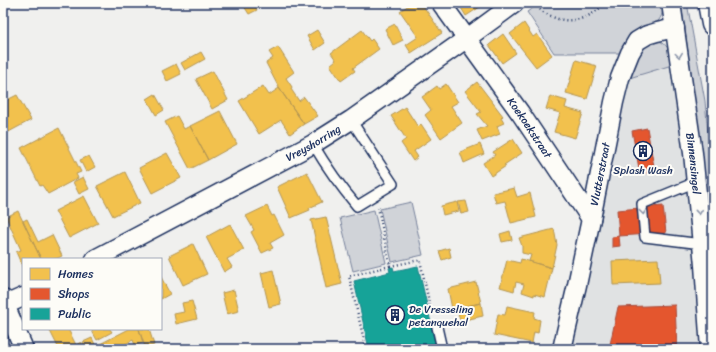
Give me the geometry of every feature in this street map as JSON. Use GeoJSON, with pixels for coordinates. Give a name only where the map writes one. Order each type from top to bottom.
{"type":"FeatureCollection","features":[{"type":"Feature","properties":{"kind":"highway"},"geometry":{"type":"LineString","coordinates":[[710,3],[713,24]]}},
{"type":"Feature","properties":{"kind":"street","name":"Koekoekstraat"},"geometry":{"type":"LineString","coordinates":[[441,3],[521,114],[591,219]]}},
{"type":"Feature","properties":{"kind":"street","name":"Vreyshorring"},"geometry":{"type":"LineString","coordinates":[[97,258],[313,144],[351,120],[515,3]]}},
{"type":"Feature","properties":{"kind":"street","name":"Binnensingel"},"geometry":{"type":"LineString","coordinates":[[671,3],[693,152],[710,349]]}},
{"type":"Feature","properties":{"kind":"street","name":"Vlutterstraat"},"geometry":{"type":"LineString","coordinates":[[562,349],[577,285],[620,78],[630,53],[637,41],[647,35],[675,28]]}},
{"type":"Feature","properties":{"kind":"street"},"geometry":{"type":"LineString","coordinates":[[8,302],[24,349]]}},
{"type":"Feature","properties":{"kind":"lane"},"geometry":{"type":"LineString","coordinates":[[313,144],[326,165],[357,206],[393,184],[351,120]]}},
{"type":"Feature","properties":{"kind":"lane"},"geometry":{"type":"LineString","coordinates":[[696,182],[642,204],[646,237],[702,244]]}},
{"type":"Feature","properties":{"kind":"lane"},"geometry":{"type":"LineString","coordinates":[[437,327],[442,349]]}},
{"type":"Feature","properties":{"kind":"path"},"geometry":{"type":"LineString","coordinates":[[535,3],[541,11],[555,19],[573,21],[589,16],[602,7],[605,3]]}},
{"type":"Feature","properties":{"kind":"path"},"geometry":{"type":"LineString","coordinates":[[375,195],[390,266]]}},
{"type":"Feature","properties":{"kind":"path"},"geometry":{"type":"LineString","coordinates":[[366,349],[349,276],[420,260],[435,327],[437,327]]}},
{"type":"Feature","properties":{"kind":"shaded area"},"geometry":{"type":"Polygon","coordinates":[[[540,3],[662,3],[663,10],[659,20],[623,53],[554,53],[527,12],[540,3]]]}},
{"type":"Feature","properties":{"kind":"shaded area"},"geometry":{"type":"Polygon","coordinates":[[[681,3],[687,3],[705,101],[713,187],[713,269],[696,108],[681,3]]]}},
{"type":"Feature","properties":{"kind":"shaded area"},"geometry":{"type":"Polygon","coordinates":[[[657,40],[665,44],[669,50],[672,65],[626,79],[637,49],[657,40]]]}},
{"type":"Feature","properties":{"kind":"shaded area"},"geometry":{"type":"Polygon","coordinates":[[[672,65],[682,137],[692,234],[700,349],[569,349],[626,79],[672,65]]]}},
{"type":"Feature","properties":{"kind":"shaded area"},"geometry":{"type":"Polygon","coordinates":[[[411,202],[423,255],[392,262],[380,209],[411,202]]]}},
{"type":"Feature","properties":{"kind":"shaded area"},"geometry":{"type":"Polygon","coordinates":[[[374,210],[386,263],[353,271],[340,218],[374,210]]]}},
{"type":"Feature","properties":{"kind":"building: Homes"},"geometry":{"type":"Polygon","coordinates":[[[242,3],[253,3],[257,10],[249,14],[242,3]]]}},
{"type":"Feature","properties":{"kind":"building: Homes"},"geometry":{"type":"Polygon","coordinates":[[[412,3],[421,3],[442,33],[411,53],[406,45],[418,37],[400,11],[412,3]]]}},
{"type":"Feature","properties":{"kind":"building: Homes"},"geometry":{"type":"Polygon","coordinates":[[[458,3],[486,3],[466,16],[458,3]]]}},
{"type":"Feature","properties":{"kind":"building: Homes"},"geometry":{"type":"Polygon","coordinates":[[[524,23],[533,37],[537,34],[552,55],[536,67],[510,34],[524,23]]]}},
{"type":"Feature","properties":{"kind":"building: Homes"},"geometry":{"type":"Polygon","coordinates":[[[395,24],[403,40],[393,45],[385,29],[395,24]]]}},
{"type":"Feature","properties":{"kind":"building: Homes"},"geometry":{"type":"Polygon","coordinates":[[[317,30],[325,43],[315,50],[307,36],[317,30]]]}},
{"type":"Feature","properties":{"kind":"building: Homes"},"geometry":{"type":"Polygon","coordinates":[[[362,30],[370,41],[372,39],[379,49],[353,68],[355,71],[341,81],[330,65],[336,60],[331,53],[362,30]]]}},
{"type":"Feature","properties":{"kind":"building: Homes"},"geometry":{"type":"Polygon","coordinates":[[[503,34],[516,53],[502,63],[489,45],[503,34]]]}},
{"type":"Feature","properties":{"kind":"building: Homes"},"geometry":{"type":"Polygon","coordinates":[[[278,47],[294,72],[286,78],[292,87],[291,89],[299,101],[304,97],[318,116],[304,124],[279,88],[266,63],[273,58],[269,52],[278,47]]]}},
{"type":"Feature","properties":{"kind":"building: Homes"},"geometry":{"type":"Polygon","coordinates":[[[201,52],[205,59],[185,70],[181,63],[201,52]]]}},
{"type":"Feature","properties":{"kind":"building: Homes"},"geometry":{"type":"Polygon","coordinates":[[[576,60],[597,66],[587,99],[566,93],[576,60]]]}},
{"type":"Feature","properties":{"kind":"building: Homes"},"geometry":{"type":"Polygon","coordinates":[[[176,64],[181,74],[167,81],[162,71],[176,64]]]}},
{"type":"Feature","properties":{"kind":"building: Homes"},"geometry":{"type":"Polygon","coordinates":[[[213,71],[228,100],[212,109],[196,79],[213,71]]]}},
{"type":"Feature","properties":{"kind":"building: Homes"},"geometry":{"type":"Polygon","coordinates":[[[477,82],[503,116],[501,118],[504,123],[497,126],[500,134],[482,141],[477,130],[487,126],[477,114],[481,112],[465,91],[477,82]]]}},
{"type":"Feature","properties":{"kind":"building: Homes"},"geometry":{"type":"Polygon","coordinates":[[[446,84],[458,102],[451,106],[462,123],[441,138],[425,115],[431,110],[422,97],[437,86],[439,89],[446,84]]]}},
{"type":"Feature","properties":{"kind":"building: Homes"},"geometry":{"type":"Polygon","coordinates":[[[263,86],[269,95],[279,88],[304,124],[290,134],[281,120],[259,134],[239,101],[263,86]]]}},
{"type":"Feature","properties":{"kind":"building: Homes"},"geometry":{"type":"Polygon","coordinates":[[[155,94],[164,110],[156,115],[147,99],[155,94]]]}},
{"type":"Feature","properties":{"kind":"building: Homes"},"geometry":{"type":"Polygon","coordinates":[[[17,95],[31,120],[3,135],[3,102],[17,95]]]}},
{"type":"Feature","properties":{"kind":"building: Homes"},"geometry":{"type":"Polygon","coordinates":[[[550,96],[567,101],[565,108],[583,113],[575,138],[554,132],[560,113],[546,109],[550,96]]]}},
{"type":"Feature","properties":{"kind":"building: Homes"},"geometry":{"type":"Polygon","coordinates":[[[405,107],[418,127],[421,124],[431,139],[414,151],[418,157],[413,161],[401,143],[406,139],[391,116],[405,107]]]}},
{"type":"Feature","properties":{"kind":"building: Homes"},"geometry":{"type":"Polygon","coordinates":[[[220,111],[237,144],[208,160],[190,126],[220,111]]]}},
{"type":"Feature","properties":{"kind":"building: Homes"},"geometry":{"type":"Polygon","coordinates":[[[177,116],[184,129],[190,126],[208,160],[190,169],[165,122],[177,116]]]}},
{"type":"Feature","properties":{"kind":"building: Homes"},"geometry":{"type":"Polygon","coordinates":[[[59,128],[81,172],[76,174],[78,178],[48,194],[42,185],[40,186],[21,148],[59,128]]]}},
{"type":"Feature","properties":{"kind":"building: Homes"},"geometry":{"type":"Polygon","coordinates":[[[513,139],[522,153],[491,176],[483,163],[495,155],[493,152],[513,139]]]}},
{"type":"Feature","properties":{"kind":"building: Homes"},"geometry":{"type":"Polygon","coordinates":[[[480,144],[484,154],[464,163],[460,152],[480,144]]]}},
{"type":"Feature","properties":{"kind":"building: Homes"},"geometry":{"type":"Polygon","coordinates":[[[167,153],[181,178],[152,193],[139,168],[167,153]]]}},
{"type":"Feature","properties":{"kind":"building: Homes"},"geometry":{"type":"Polygon","coordinates":[[[89,156],[95,167],[86,172],[80,160],[89,156]]]}},
{"type":"Feature","properties":{"kind":"building: Homes"},"geometry":{"type":"Polygon","coordinates":[[[125,172],[140,203],[113,216],[97,186],[125,172]]]}},
{"type":"Feature","properties":{"kind":"building: Homes"},"geometry":{"type":"Polygon","coordinates":[[[307,172],[322,202],[309,208],[310,210],[291,218],[277,187],[307,172]]]}},
{"type":"Feature","properties":{"kind":"building: Homes"},"geometry":{"type":"Polygon","coordinates":[[[83,177],[89,189],[79,194],[73,182],[83,177]]]}},
{"type":"Feature","properties":{"kind":"building: Homes"},"geometry":{"type":"Polygon","coordinates":[[[514,188],[517,197],[530,193],[536,217],[511,223],[505,201],[496,203],[493,193],[514,188]]]}},
{"type":"Feature","properties":{"kind":"building: Homes"},"geometry":{"type":"Polygon","coordinates":[[[84,196],[98,223],[69,238],[55,211],[84,196]]]}},
{"type":"Feature","properties":{"kind":"building: Homes"},"geometry":{"type":"Polygon","coordinates":[[[466,201],[469,212],[461,214],[458,202],[466,201]]]}},
{"type":"Feature","properties":{"kind":"building: Homes"},"geometry":{"type":"Polygon","coordinates":[[[457,202],[459,211],[443,215],[441,206],[457,202]]]}},
{"type":"Feature","properties":{"kind":"building: Homes"},"geometry":{"type":"Polygon","coordinates":[[[267,206],[272,216],[274,215],[284,235],[270,243],[273,248],[262,253],[251,232],[254,230],[246,216],[267,206]]]}},
{"type":"Feature","properties":{"kind":"building: Homes"},"geometry":{"type":"Polygon","coordinates":[[[18,211],[41,258],[22,258],[22,266],[16,252],[21,250],[6,217],[18,211]]]}},
{"type":"Feature","properties":{"kind":"building: Homes"},"geometry":{"type":"Polygon","coordinates":[[[326,217],[342,284],[326,288],[311,220],[326,217]]]}},
{"type":"Feature","properties":{"kind":"building: Homes"},"geometry":{"type":"Polygon","coordinates":[[[27,219],[38,242],[52,235],[62,256],[58,258],[41,258],[23,221],[27,219]]]}},
{"type":"Feature","properties":{"kind":"building: Homes"},"geometry":{"type":"Polygon","coordinates":[[[230,224],[244,250],[227,259],[232,267],[224,272],[206,237],[230,224]]]}},
{"type":"Feature","properties":{"kind":"building: Homes"},"geometry":{"type":"Polygon","coordinates":[[[554,229],[557,245],[552,268],[529,261],[531,255],[522,253],[522,246],[519,238],[554,229]]]}},
{"type":"Feature","properties":{"kind":"building: Homes"},"geometry":{"type":"Polygon","coordinates":[[[510,231],[512,240],[502,242],[500,234],[510,231]]]}},
{"type":"Feature","properties":{"kind":"building: Homes"},"geometry":{"type":"Polygon","coordinates":[[[193,244],[207,274],[183,285],[169,256],[193,244]]]}},
{"type":"Feature","properties":{"kind":"building: Homes"},"geometry":{"type":"Polygon","coordinates":[[[449,248],[451,257],[442,260],[439,251],[449,248]]]}},
{"type":"Feature","properties":{"kind":"building: Homes"},"geometry":{"type":"Polygon","coordinates":[[[521,259],[552,268],[545,297],[534,294],[534,296],[522,292],[524,284],[516,282],[514,291],[500,287],[507,260],[520,263],[521,259]]]}},
{"type":"Feature","properties":{"kind":"building: Homes"},"geometry":{"type":"Polygon","coordinates":[[[658,259],[660,283],[613,285],[612,261],[658,259]]]}},
{"type":"Feature","properties":{"kind":"building: Homes"},"geometry":{"type":"Polygon","coordinates":[[[273,270],[281,304],[269,307],[261,273],[273,270]]]}},
{"type":"Feature","properties":{"kind":"building: Homes"},"geometry":{"type":"Polygon","coordinates":[[[162,279],[170,294],[162,298],[162,279]]]}},
{"type":"Feature","properties":{"kind":"building: Homes"},"geometry":{"type":"Polygon","coordinates":[[[476,282],[481,303],[452,309],[448,289],[476,282]]]}},
{"type":"Feature","properties":{"kind":"building: Homes"},"geometry":{"type":"Polygon","coordinates":[[[234,290],[239,311],[227,314],[222,293],[234,290]]]}},
{"type":"Feature","properties":{"kind":"building: Homes"},"geometry":{"type":"Polygon","coordinates":[[[192,301],[197,319],[176,324],[174,314],[184,312],[182,303],[192,301]]]}},
{"type":"Feature","properties":{"kind":"building: Homes"},"geometry":{"type":"Polygon","coordinates":[[[481,303],[483,316],[460,321],[457,308],[481,303]]]}},
{"type":"Feature","properties":{"kind":"building: Homes"},"geometry":{"type":"Polygon","coordinates":[[[507,306],[535,312],[534,318],[540,320],[538,333],[534,332],[532,343],[494,335],[498,314],[505,315],[507,306]]]}},
{"type":"Feature","properties":{"kind":"building: Homes"},"geometry":{"type":"Polygon","coordinates":[[[50,330],[68,330],[76,345],[81,342],[85,349],[59,349],[50,330]]]}},
{"type":"Feature","properties":{"kind":"building: Homes"},"geometry":{"type":"Polygon","coordinates":[[[92,330],[111,330],[112,332],[97,340],[92,330]]]}},
{"type":"Feature","properties":{"kind":"building: Homes"},"geometry":{"type":"Polygon","coordinates":[[[127,330],[139,330],[143,343],[135,345],[133,340],[116,349],[102,349],[100,344],[127,330]]]}},
{"type":"Feature","properties":{"kind":"building: Homes"},"geometry":{"type":"Polygon","coordinates":[[[139,330],[149,330],[154,345],[145,347],[139,330]]]}},
{"type":"Feature","properties":{"kind":"building: Homes"},"geometry":{"type":"Polygon","coordinates":[[[92,338],[97,349],[86,349],[83,342],[92,338]]]}},
{"type":"Feature","properties":{"kind":"building: Shops","name":"Splash Wash"},"geometry":{"type":"Polygon","coordinates":[[[647,128],[655,172],[640,174],[632,131],[647,128]]]}},
{"type":"Feature","properties":{"kind":"building: Shops"},"geometry":{"type":"Polygon","coordinates":[[[663,206],[666,233],[619,236],[617,210],[663,206]]]}},
{"type":"Feature","properties":{"kind":"building: Shops"},"geometry":{"type":"Polygon","coordinates":[[[619,236],[620,246],[612,247],[612,237],[619,236]]]}},
{"type":"Feature","properties":{"kind":"building: Shops"},"geometry":{"type":"Polygon","coordinates":[[[675,305],[677,349],[609,349],[618,307],[675,305]]]}},
{"type":"Feature","properties":{"kind":"building: Public","name":"De Vresseling petanquehal"},"geometry":{"type":"Polygon","coordinates":[[[418,266],[437,349],[369,349],[354,281],[390,272],[389,268],[393,267],[394,271],[418,266]]]}},
{"type":"Feature","properties":{"kind":"place","name":"Splash Wash"},"geometry":{"type":"Point","coordinates":[643,151]}},
{"type":"Feature","properties":{"kind":"place","name":"De Vresseling petanquehal"},"geometry":{"type":"Point","coordinates":[395,315]}}]}
